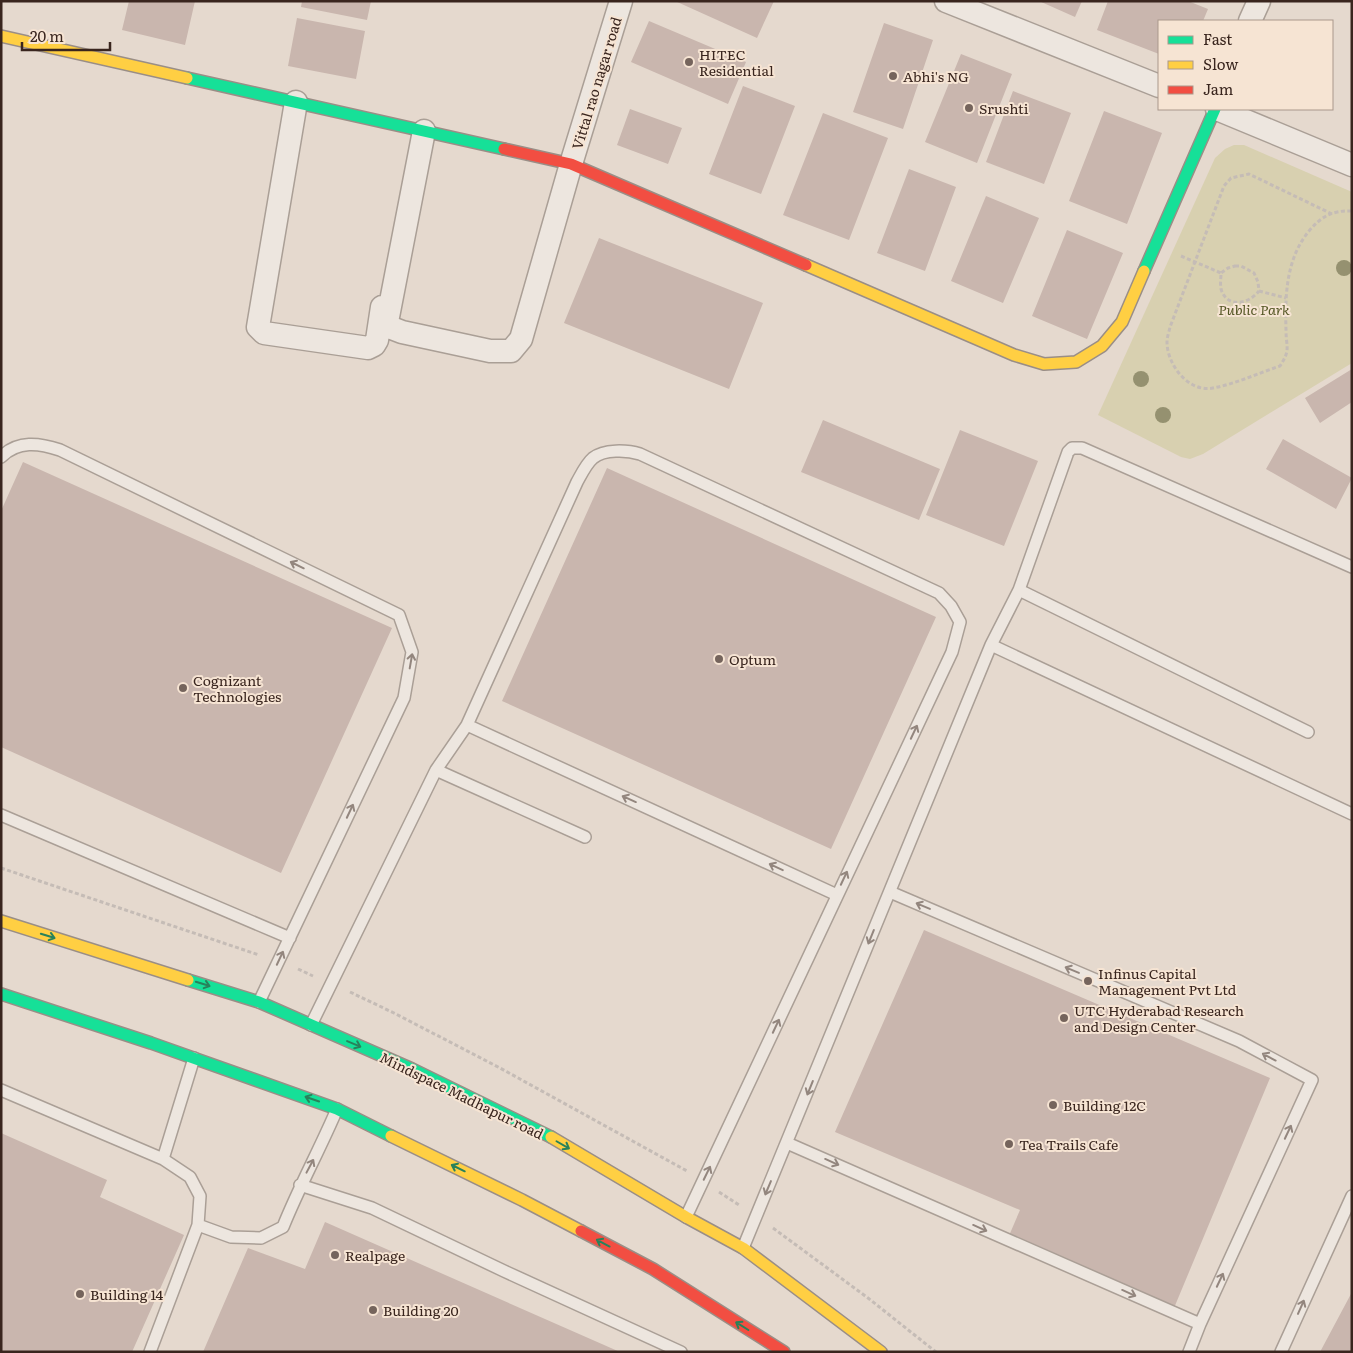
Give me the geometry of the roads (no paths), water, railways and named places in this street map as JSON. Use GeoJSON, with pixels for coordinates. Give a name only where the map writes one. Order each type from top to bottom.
{"type":"FeatureCollection","features":[{"type":"Feature","properties":{"kind":"street","name":"Vittal rao nagar road"},"geometry":{"type":"LineString","coordinates":[[419,130],[387,322],[389,327],[402,332],[490,351],[511,351],[521,339],[571,164],[621,1]]}},
{"type":"Feature","properties":{"kind":"street"},"geometry":{"type":"LineString","coordinates":[[1250,20],[1258,1]]}},
{"type":"Feature","properties":{"kind":"street"},"geometry":{"type":"LineString","coordinates":[[947,2],[1158,86]]}},
{"type":"Feature","properties":{"kind":"street"},"geometry":{"type":"LineString","coordinates":[[1,36],[571,164],[1014,355],[1044,364],[1076,362],[1102,346],[1122,322],[1216,110]]}},
{"type":"Feature","properties":{"kind":"street"},"geometry":{"type":"LineString","coordinates":[[296,102],[258,327],[264,333],[368,348],[374,345],[377,340],[419,130]]}},
{"type":"Feature","properties":{"kind":"street"},"geometry":{"type":"LineString","coordinates":[[1218,110],[1352,166]]}},
{"type":"Feature","properties":{"kind":"street","name":"Mindspace Madhapur road"},"geometry":{"type":"LineString","coordinates":[[1,921],[260,1002],[412,1069],[551,1137],[686,1217],[743,1248],[881,1352]]}},
{"type":"Feature","properties":{"kind":"street"},"geometry":{"type":"LineString","coordinates":[[1,994],[194,1058],[337,1109],[522,1200],[653,1269],[780,1351]]}},
{"type":"Feature","properties":{"kind":"lane"},"geometry":{"type":"LineString","coordinates":[[1,457],[7,451],[21,444],[42,444],[60,450],[399,615],[412,652],[404,698],[260,1002]]}},
{"type":"Feature","properties":{"kind":"lane"},"geometry":{"type":"LineString","coordinates":[[743,1248],[992,645],[1019,590],[1068,452],[1076,447],[1082,448],[1352,567]]}},
{"type":"Feature","properties":{"kind":"lane"},"geometry":{"type":"LineString","coordinates":[[311,1025],[436,770],[467,725],[577,482],[593,458],[612,451],[627,450],[640,454],[939,593],[951,606],[960,622],[952,652],[686,1217]]}},
{"type":"Feature","properties":{"kind":"lane"},"geometry":{"type":"LineString","coordinates":[[1019,590],[1308,732]]}},
{"type":"Feature","properties":{"kind":"lane"},"geometry":{"type":"LineString","coordinates":[[992,645],[1352,814]]}},
{"type":"Feature","properties":{"kind":"lane"},"geometry":{"type":"LineString","coordinates":[[467,725],[836,895]]}},
{"type":"Feature","properties":{"kind":"lane"},"geometry":{"type":"LineString","coordinates":[[436,770],[585,837]]}},
{"type":"Feature","properties":{"kind":"lane"},"geometry":{"type":"LineString","coordinates":[[1,815],[290,938]]}},
{"type":"Feature","properties":{"kind":"lane"},"geometry":{"type":"LineString","coordinates":[[890,892],[1240,1042],[1312,1080],[1200,1324],[1189,1352]]}},
{"type":"Feature","properties":{"kind":"lane"},"geometry":{"type":"LineString","coordinates":[[163,1160],[194,1058]]}},
{"type":"Feature","properties":{"kind":"lane"},"geometry":{"type":"LineString","coordinates":[[1,1090],[163,1160],[190,1177],[200,1196],[198,1224],[150,1352]]}},
{"type":"Feature","properties":{"kind":"lane"},"geometry":{"type":"LineString","coordinates":[[198,1224],[230,1237],[261,1238],[283,1227],[300,1185],[320,1148],[337,1109]]}},
{"type":"Feature","properties":{"kind":"lane"},"geometry":{"type":"LineString","coordinates":[[787,1143],[1200,1324]]}},
{"type":"Feature","properties":{"kind":"lane"},"geometry":{"type":"LineString","coordinates":[[300,1185],[372,1208],[681,1352]]}},
{"type":"Feature","properties":{"kind":"lane"},"geometry":{"type":"LineString","coordinates":[[1281,1352],[1352,1196]]}},
{"type":"Feature","properties":{"kind":"place","name":"HITEC Residential"},"geometry":{"type":"Point","coordinates":[689,62]}},
{"type":"Feature","properties":{"kind":"place","name":"Abhi's NG"},"geometry":{"type":"Point","coordinates":[893,76]}},
{"type":"Feature","properties":{"kind":"place","name":"Srushti"},"geometry":{"type":"Point","coordinates":[969,108]}},
{"type":"Feature","properties":{"kind":"place","name":"Optum"},"geometry":{"type":"Point","coordinates":[719,659]}},
{"type":"Feature","properties":{"kind":"place","name":"Cognizant Technologies"},"geometry":{"type":"Point","coordinates":[183,688]}},
{"type":"Feature","properties":{"kind":"place","name":"Infinus Capital Management Pvt Ltd"},"geometry":{"type":"Point","coordinates":[1088,981]}},
{"type":"Feature","properties":{"kind":"place","name":"UTC Hyderabad Research and Design Center"},"geometry":{"type":"Point","coordinates":[1064,1018]}},
{"type":"Feature","properties":{"kind":"place","name":"Building 12C"},"geometry":{"type":"Point","coordinates":[1053,1105]}},
{"type":"Feature","properties":{"kind":"place","name":"Tea Trails Cafe"},"geometry":{"type":"Point","coordinates":[1009,1144]}},
{"type":"Feature","properties":{"kind":"place","name":"Realpage"},"geometry":{"type":"Point","coordinates":[335,1255]}},
{"type":"Feature","properties":{"kind":"place","name":"Building 14"},"geometry":{"type":"Point","coordinates":[80,1294]}},
{"type":"Feature","properties":{"kind":"place","name":"Building 20"},"geometry":{"type":"Point","coordinates":[373,1310]}},
{"type":"Feature","properties":{"kind":"park label","name":"Public Park"},"geometry":{"type":"Point","coordinates":[1254,309]}}]}
